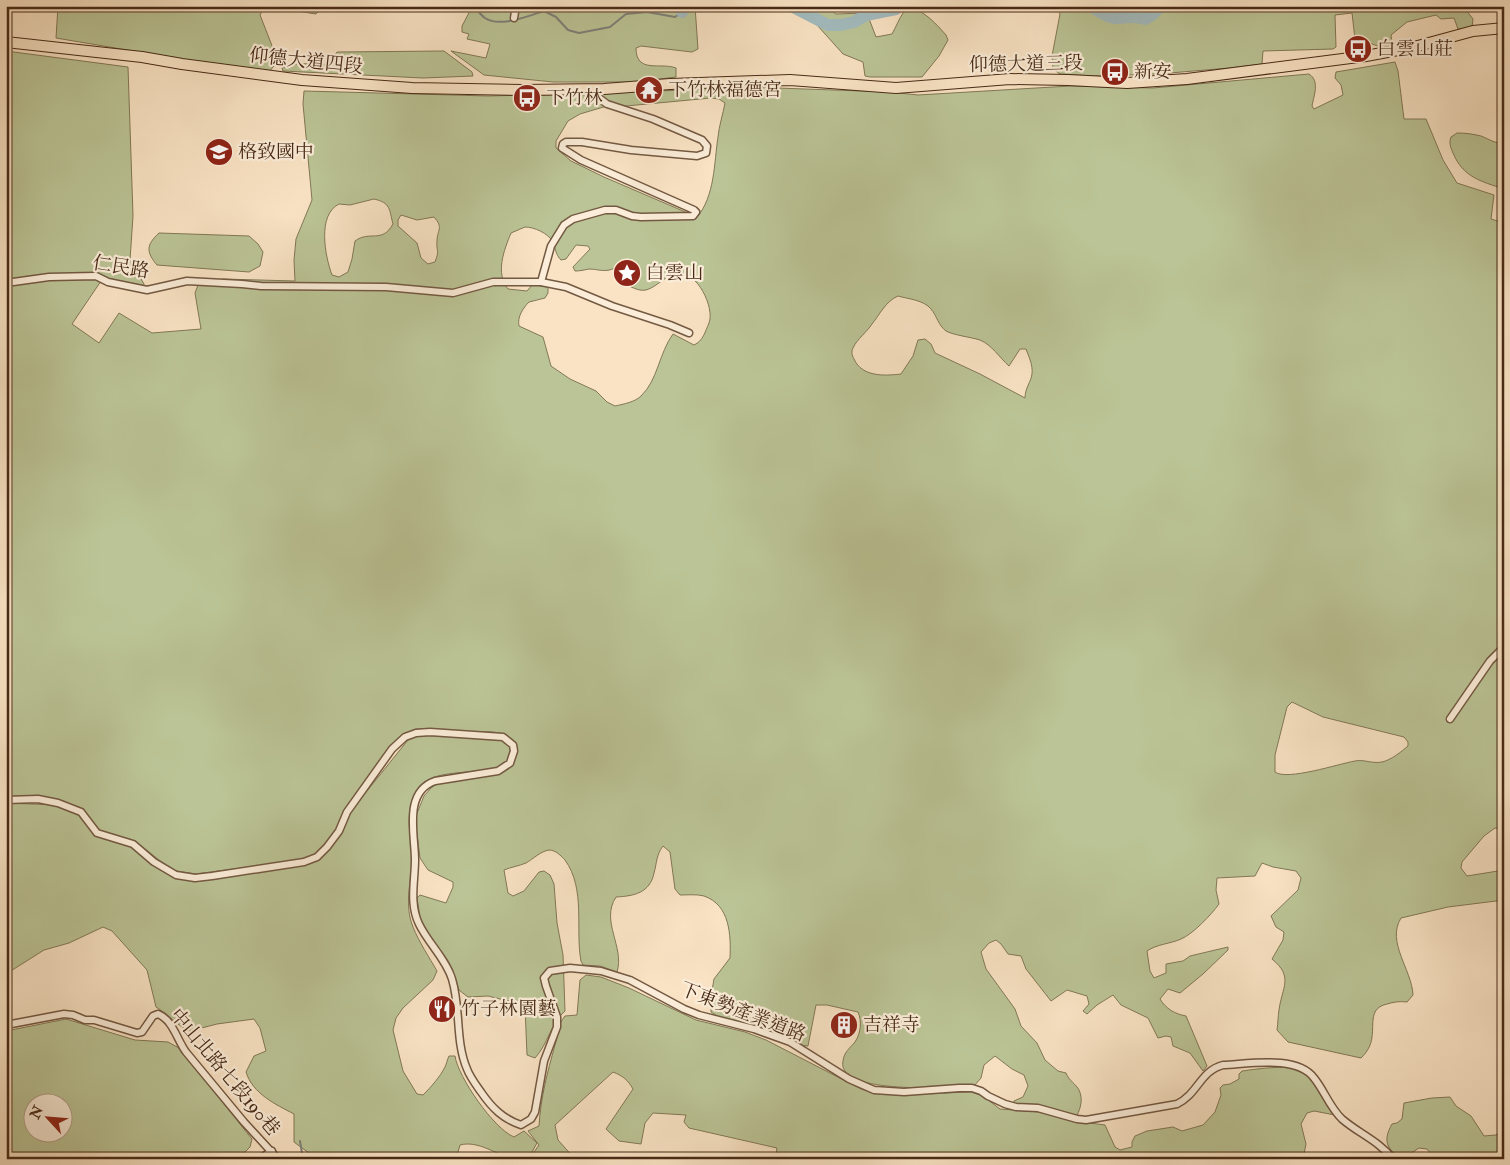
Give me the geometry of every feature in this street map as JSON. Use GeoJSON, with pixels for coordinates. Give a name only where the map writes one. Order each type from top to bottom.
{"type":"FeatureCollection","features":[{"type":"Feature","properties":{"kind":"main road","name":"仰德大道三段"},"geometry":{"type":"LineString","coordinates":[[604,89],[670,84],[781,80],[896,88],[1010,79],[1127,83],[1187,79],[1366,56],[1414,47],[1473,31],[1504,28]]}},
{"type":"Feature","properties":{"kind":"main road","name":"仰德大道四段"},"geometry":{"type":"LineString","coordinates":[[6,42],[142,57],[192,66],[342,83],[412,88],[604,89]]}},
{"type":"Feature","properties":{"kind":"street"},"geometry":{"type":"LineString","coordinates":[[514,18],[516,6]]}},
{"type":"Feature","properties":{"kind":"street"},"geometry":{"type":"LineString","coordinates":[[541,282],[552,246],[564,224],[573,218],[605,210],[616,210],[632,216],[692,216],[696,212],[581,160],[562,148],[566,142],[582,142],[631,150],[697,156],[706,153],[707,146],[702,140],[654,118],[606,104],[591,89]]}},
{"type":"Feature","properties":{"kind":"street","name":"仁民路"},"geometry":{"type":"LineString","coordinates":[[6,283],[49,277],[96,276],[108,282],[147,290],[187,282],[261,286],[386,287],[453,293],[492,282],[541,282],[566,287],[612,306],[670,324],[689,333]]}},
{"type":"Feature","properties":{"kind":"street"},"geometry":{"type":"LineString","coordinates":[[1450,719],[1476,684],[1490,661],[1504,647]]}},
{"type":"Feature","properties":{"kind":"street","name":"下東勢產業道路"},"geometry":{"type":"LineString","coordinates":[[6,800],[38,800],[58,803],[81,812],[97,833],[133,844],[154,862],[176,875],[195,878],[304,862],[317,856],[339,830],[347,812],[392,749],[406,737],[416,732],[503,737],[511,742],[514,748],[514,758],[508,766],[498,771],[430,783],[423,788],[412,818],[415,857],[413,896],[414,911],[419,924],[451,977],[457,996],[462,1051],[467,1071],[496,1112],[504,1118],[521,1125],[531,1119],[535,1112],[544,1061],[557,1027],[557,1017],[544,978],[546,974],[556,970],[570,968],[601,971],[630,980],[698,1016],[754,1029],[790,1042],[859,1084],[874,1090],[904,1092],[972,1088],[1005,1104],[1016,1107],[1038,1108],[1077,1119],[1086,1120],[1177,1104],[1186,1100],[1206,1074],[1214,1068],[1223,1065],[1286,1063],[1306,1069],[1314,1077],[1342,1119],[1386,1150],[1393,1159]]}},
{"type":"Feature","properties":{"kind":"street","name":"中山北路七段190巷"},"geometry":{"type":"LineString","coordinates":[[6,1025],[56,1014],[73,1015],[85,1020],[94,1020],[137,1033],[142,1032],[153,1016],[158,1014],[173,1028],[179,1043],[186,1052],[244,1122],[278,1159]]}},
{"type":"Feature","properties":{"kind":"street"},"geometry":{"type":"LineString","coordinates":[[259,1159],[272,1151]]}},
{"type":"Feature","properties":{"kind":"green space"},"geometry":{"type":"Polygon","coordinates":[[[58,6],[265,6],[260,15],[278,61],[269,72],[56,38],[58,6]]]}},
{"type":"Feature","properties":{"kind":"green space"},"geometry":{"type":"Polygon","coordinates":[[[265,6],[323,6],[316,14],[265,6]]]}},
{"type":"Feature","properties":{"kind":"green space"},"geometry":{"type":"Polygon","coordinates":[[[482,6],[492,8],[495,6],[593,6],[594,10],[608,6],[695,6],[698,49],[692,52],[641,46],[636,48],[637,56],[644,64],[676,68],[676,77],[636,82],[553,82],[484,75],[451,51],[486,58],[490,44],[467,39],[469,34],[462,32],[462,26],[471,9],[482,6]]]}},
{"type":"Feature","properties":{"kind":"green space"},"geometry":{"type":"Polygon","coordinates":[[[790,6],[831,6],[831,10],[836,14],[863,13],[868,16],[876,37],[892,34],[903,13],[908,10],[914,10],[932,20],[946,35],[948,40],[939,56],[922,77],[865,76],[863,62],[843,54],[817,25],[790,6]]]}},
{"type":"Feature","properties":{"kind":"green space"},"geometry":{"type":"Polygon","coordinates":[[[1055,6],[1115,6],[1120,9],[1128,6],[1477,6],[1466,10],[1473,19],[1472,27],[1458,29],[1454,18],[1441,19],[1436,15],[1407,22],[1391,35],[1392,43],[1387,48],[1355,39],[1352,13],[1335,15],[1336,47],[1333,49],[1263,51],[1262,64],[1229,68],[1158,74],[1094,76],[1060,74],[1053,69],[1052,56],[1060,14],[1055,6]]]}},
{"type":"Feature","properties":{"kind":"green space"},"geometry":{"type":"Polygon","coordinates":[[[6,51],[128,67],[133,216],[130,260],[144,284],[143,293],[101,281],[72,324],[99,343],[119,313],[152,333],[201,329],[195,293],[198,285],[223,279],[295,281],[296,239],[312,200],[303,104],[304,91],[488,96],[749,87],[889,92],[918,95],[1070,86],[1153,88],[1309,74],[1315,84],[1312,106],[1314,109],[1343,95],[1341,85],[1335,78],[1336,72],[1395,62],[1398,71],[1404,119],[1426,119],[1443,160],[1457,183],[1494,195],[1491,219],[1504,223],[1504,829],[1495,828],[1484,836],[1462,862],[1461,868],[1467,876],[1504,870],[1504,900],[1448,907],[1401,918],[1397,927],[1396,937],[1412,985],[1413,995],[1407,1002],[1392,1003],[1377,1009],[1374,1017],[1371,1043],[1361,1058],[1288,1042],[1277,1030],[1285,977],[1279,965],[1272,959],[1283,940],[1284,932],[1276,927],[1271,916],[1298,890],[1301,878],[1296,871],[1262,863],[1255,876],[1217,878],[1216,890],[1219,904],[1207,919],[1186,937],[1147,951],[1150,971],[1154,978],[1166,973],[1166,964],[1183,961],[1190,956],[1228,947],[1228,950],[1203,974],[1180,993],[1168,989],[1160,999],[1171,1011],[1186,1016],[1207,1066],[1203,1071],[1190,1053],[1173,1046],[1171,1037],[1158,1038],[1148,1018],[1121,1005],[1113,995],[1087,1014],[1083,1011],[1089,1004],[1087,996],[1067,990],[1051,1001],[1026,969],[1021,956],[1008,954],[996,940],[989,943],[981,952],[986,969],[1015,1009],[1021,1026],[1037,1043],[1045,1060],[1058,1071],[1066,1073],[1079,1090],[1081,1096],[1080,1106],[1077,1115],[1072,1116],[1014,1105],[1014,1101],[1023,1097],[1028,1086],[1024,1075],[1012,1069],[995,1056],[984,1065],[981,1078],[974,1086],[898,1087],[876,1085],[858,1080],[846,1072],[843,1061],[846,1053],[859,1035],[860,1023],[858,1012],[827,1005],[816,1005],[808,1046],[799,1045],[745,1024],[719,1017],[711,1012],[714,979],[730,958],[727,922],[719,906],[713,900],[701,895],[680,895],[675,889],[670,852],[663,846],[649,885],[635,894],[616,897],[612,906],[611,925],[619,963],[617,972],[600,966],[583,965],[579,949],[579,909],[576,884],[565,860],[556,852],[549,850],[540,853],[526,863],[504,870],[508,893],[513,896],[524,891],[539,872],[544,871],[550,875],[554,884],[557,923],[563,955],[565,1011],[556,1021],[535,1058],[527,1055],[525,1007],[523,1003],[488,996],[468,997],[459,990],[451,968],[421,923],[417,898],[420,895],[446,903],[453,887],[453,882],[428,870],[420,858],[415,818],[424,796],[438,783],[501,773],[506,770],[513,762],[514,746],[510,738],[504,734],[485,732],[452,734],[423,729],[412,730],[404,735],[338,829],[316,854],[302,860],[196,874],[176,871],[135,841],[99,830],[83,811],[38,797],[6,796],[6,355],[12,344],[6,319],[6,51]],[[711,98],[607,106],[580,114],[568,121],[556,141],[556,148],[571,161],[697,217],[703,209],[710,189],[725,103],[719,99],[711,98]],[[374,199],[350,205],[339,204],[332,209],[325,226],[325,247],[332,275],[339,277],[348,272],[355,241],[360,238],[385,234],[393,224],[390,211],[384,202],[374,199]],[[401,215],[398,220],[398,226],[417,243],[421,258],[428,264],[435,262],[438,253],[439,224],[434,217],[417,220],[401,215]],[[525,227],[511,233],[501,269],[504,283],[508,289],[527,291],[533,284],[548,285],[548,293],[545,298],[529,302],[525,307],[520,316],[519,326],[543,337],[551,366],[570,379],[596,391],[607,402],[615,406],[626,404],[639,398],[647,390],[664,349],[673,334],[694,345],[703,336],[709,323],[709,308],[703,291],[691,277],[677,273],[646,290],[638,290],[617,279],[620,273],[615,268],[605,271],[589,269],[575,271],[573,267],[590,249],[588,246],[576,245],[566,259],[561,260],[551,239],[540,231],[525,227]],[[898,296],[890,301],[852,349],[854,359],[862,369],[881,375],[901,374],[913,356],[918,340],[925,339],[931,344],[935,353],[1025,398],[1032,371],[1026,349],[1020,349],[1009,366],[984,342],[946,331],[928,306],[916,300],[898,296]],[[1292,702],[1287,707],[1275,755],[1275,772],[1281,774],[1301,773],[1355,761],[1382,762],[1402,751],[1408,746],[1408,742],[1404,737],[1323,717],[1292,702]]]}},
{"type":"Feature","properties":{"kind":"green space"},"geometry":{"type":"Polygon","coordinates":[[[444,51],[472,72],[473,76],[423,78],[283,71],[282,68],[300,64],[329,64],[337,52],[444,51]]]}},
{"type":"Feature","properties":{"kind":"green space"},"geometry":{"type":"Polygon","coordinates":[[[1457,133],[1478,135],[1495,142],[1504,143],[1504,189],[1473,177],[1462,168],[1450,145],[1451,137],[1457,133]]]}},
{"type":"Feature","properties":{"kind":"green space"},"geometry":{"type":"Polygon","coordinates":[[[159,233],[249,236],[258,244],[263,252],[260,266],[249,272],[157,265],[149,249],[152,241],[159,233]]]}},
{"type":"Feature","properties":{"kind":"green space"},"geometry":{"type":"Polygon","coordinates":[[[419,735],[504,739],[512,748],[507,764],[487,770],[443,775],[426,781],[418,790],[411,805],[409,821],[412,851],[409,894],[410,919],[415,933],[437,971],[433,980],[403,1008],[396,1018],[393,1030],[403,1071],[417,1094],[423,1095],[441,1074],[449,1056],[455,1056],[470,1089],[497,1124],[514,1137],[524,1131],[537,1143],[532,1152],[533,1159],[513,1159],[480,1146],[467,1144],[460,1145],[456,1159],[317,1159],[294,1142],[294,1114],[266,1098],[249,1080],[246,1072],[254,1056],[266,1051],[260,1028],[254,1019],[217,1024],[190,1031],[185,1029],[156,1007],[147,970],[112,931],[103,927],[69,943],[44,950],[6,974],[6,803],[58,805],[79,815],[96,836],[132,847],[152,863],[196,881],[317,859],[342,832],[350,812],[408,740],[419,735]]]}},
{"type":"Feature","properties":{"kind":"green space"},"geometry":{"type":"Polygon","coordinates":[[[586,975],[601,977],[629,988],[696,1020],[745,1032],[766,1040],[861,1089],[873,1093],[971,1092],[983,1096],[1000,1109],[1039,1112],[1075,1121],[1105,1125],[1115,1147],[1120,1150],[1132,1147],[1135,1136],[1147,1131],[1173,1127],[1182,1131],[1203,1125],[1215,1112],[1221,1095],[1220,1088],[1239,1079],[1239,1074],[1242,1071],[1284,1067],[1300,1070],[1314,1081],[1335,1115],[1314,1111],[1307,1113],[1301,1124],[1306,1144],[1303,1159],[775,1159],[777,1148],[689,1128],[684,1122],[686,1115],[653,1113],[645,1123],[641,1144],[619,1141],[606,1129],[633,1089],[625,1079],[613,1072],[555,1125],[558,1140],[575,1159],[536,1159],[534,1152],[539,1145],[528,1131],[539,1126],[545,1085],[559,1026],[565,1016],[577,1015],[580,980],[586,975]]]}},
{"type":"Feature","properties":{"kind":"green space"},"geometry":{"type":"Polygon","coordinates":[[[66,1019],[135,1040],[168,1042],[179,1048],[252,1139],[250,1147],[238,1159],[6,1159],[6,1103],[9,1099],[6,1097],[6,1031],[66,1019]]]}},
{"type":"Feature","properties":{"kind":"green space"},"geometry":{"type":"Polygon","coordinates":[[[1450,1097],[1456,1106],[1471,1116],[1484,1136],[1496,1135],[1504,1131],[1504,1159],[1430,1159],[1431,1154],[1427,1149],[1419,1148],[1403,1157],[1396,1156],[1389,1147],[1387,1141],[1388,1134],[1392,1124],[1402,1119],[1404,1103],[1450,1097]]]}},
{"type":"Feature","properties":{"kind":"waterway"},"geometry":{"type":"LineString","coordinates":[[473,6],[485,18],[498,22],[514,20],[544,11],[556,17],[568,30],[579,33],[610,27],[626,14],[647,12],[675,17],[682,12]]}},
{"type":"Feature","properties":{"kind":"waterway"},"geometry":{"type":"LineString","coordinates":[[682,12],[684,6]]}},
{"type":"Feature","properties":{"kind":"waterway"},"geometry":{"type":"LineString","coordinates":[[791,6],[828,25],[854,22],[866,15],[896,9],[899,6]]}},
{"type":"Feature","properties":{"kind":"waterway"},"geometry":{"type":"LineString","coordinates":[[1091,6],[1103,14],[1114,18],[1133,17],[1145,19],[1161,6]]}},
{"type":"Feature","properties":{"kind":"waterway"},"geometry":{"type":"LineString","coordinates":[[300,1141],[303,1159]]}},
{"type":"Feature","properties":{"kind":"place","name":"白雲山莊"},"geometry":{"type":"Point","coordinates":[1358,49]}},
{"type":"Feature","properties":{"kind":"place","name":"新安"},"geometry":{"type":"Point","coordinates":[1115,72]}},
{"type":"Feature","properties":{"kind":"place","name":"下竹林福德宮"},"geometry":{"type":"Point","coordinates":[649,90]}},
{"type":"Feature","properties":{"kind":"place","name":"下竹林"},"geometry":{"type":"Point","coordinates":[527,98]}},
{"type":"Feature","properties":{"kind":"place","name":"格致國中"},"geometry":{"type":"Point","coordinates":[219,152]}},
{"type":"Feature","properties":{"kind":"place","name":"白雲山"},"geometry":{"type":"Point","coordinates":[627,273]}},
{"type":"Feature","properties":{"kind":"place","name":"竹子林園藝"},"geometry":{"type":"Point","coordinates":[442,1009]}},
{"type":"Feature","properties":{"kind":"place","name":"吉祥寺"},"geometry":{"type":"Point","coordinates":[844,1025]}}]}
